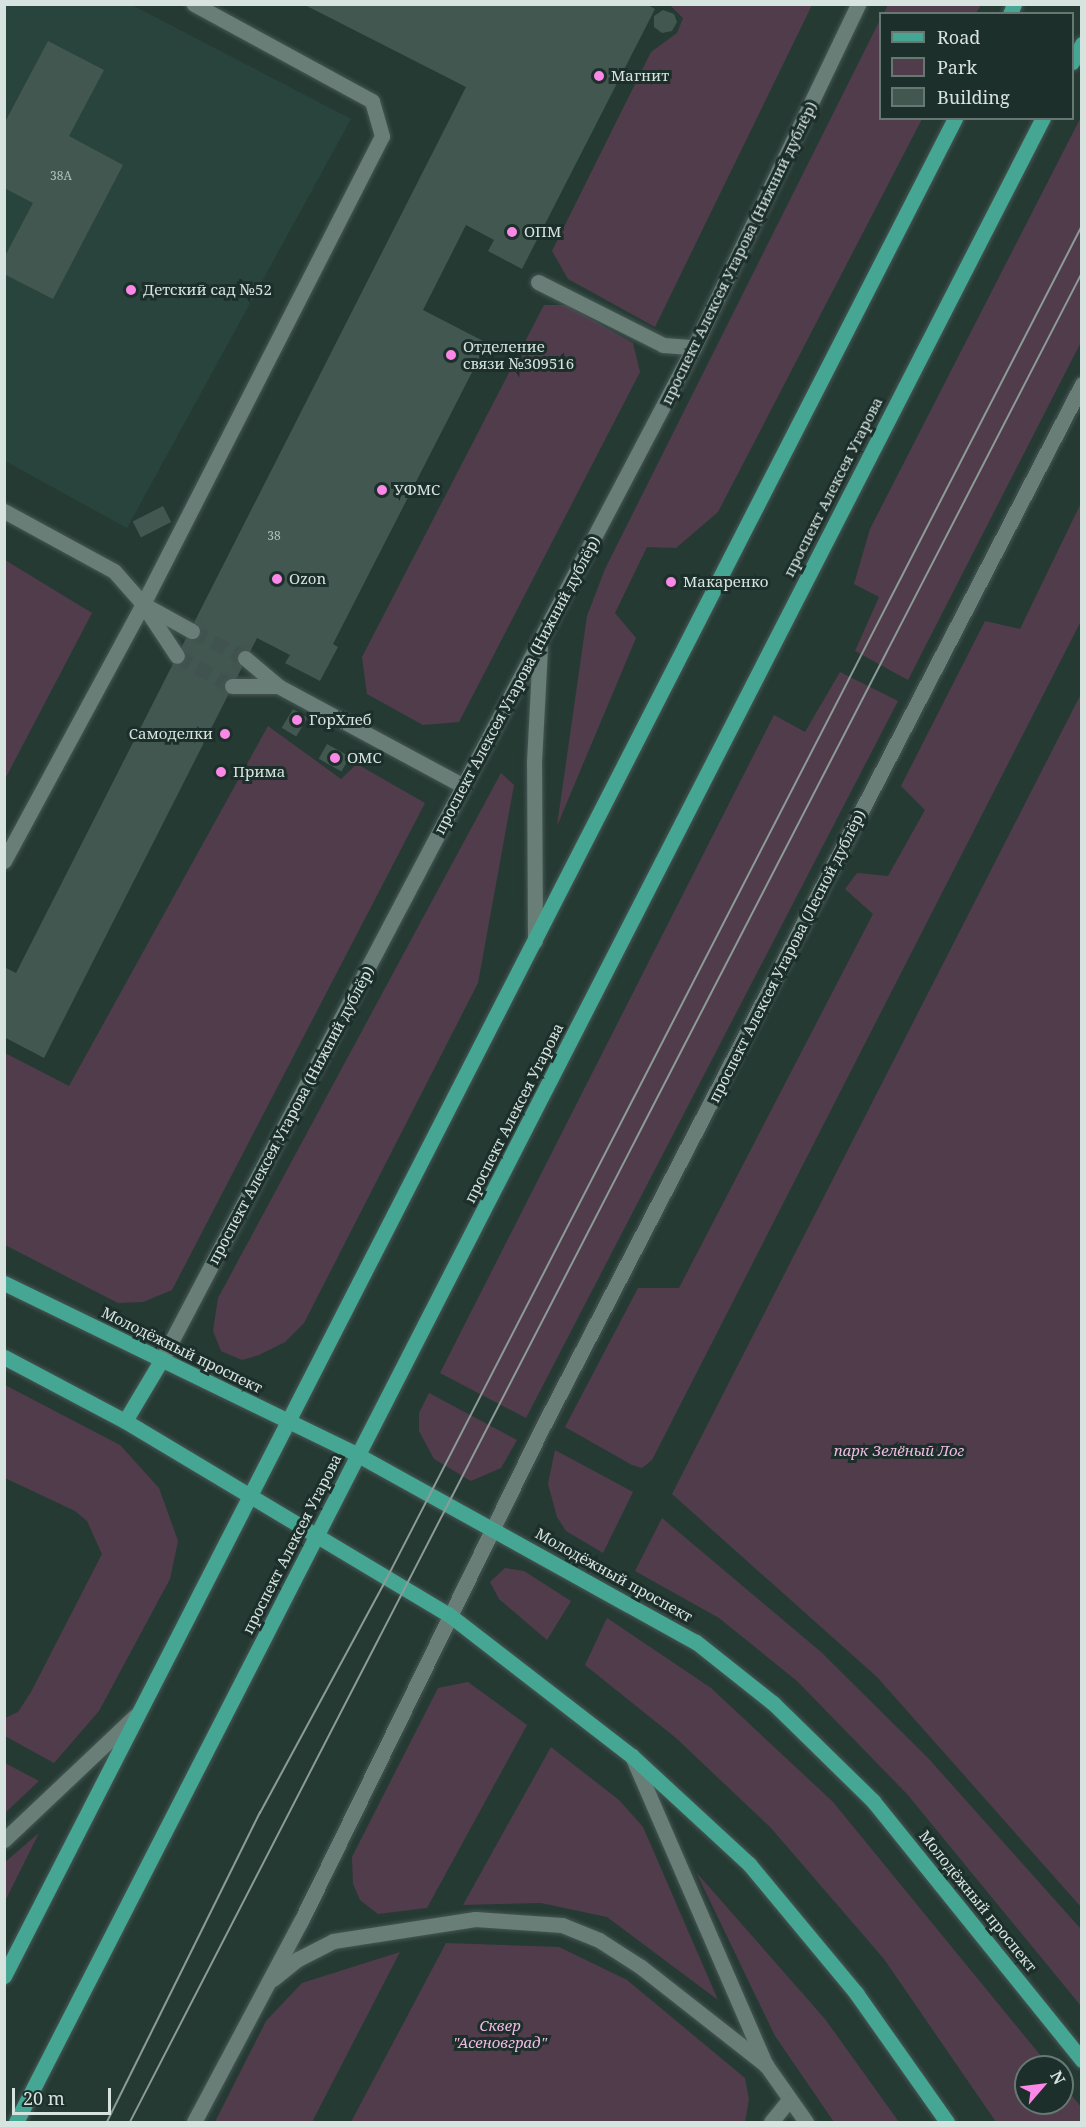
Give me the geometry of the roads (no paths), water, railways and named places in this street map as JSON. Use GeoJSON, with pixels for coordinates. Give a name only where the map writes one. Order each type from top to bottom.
{"type":"FeatureCollection","features":[{"type":"Feature","properties":{"kind":"main road"},"geometry":{"type":"LineString","coordinates":[[1074,58],[1082,44]]}},
{"type":"Feature","properties":{"kind":"main road"},"geometry":{"type":"LineString","coordinates":[[4,1976],[536,941],[954,120]]}},
{"type":"Feature","properties":{"kind":"main road","name":"проспект Алексея Угарова"},"geometry":{"type":"LineString","coordinates":[[16,2122],[1042,120]]}},
{"type":"Feature","properties":{"kind":"main road","name":"Молодёжный проспект"},"geometry":{"type":"LineString","coordinates":[[4,1282],[288,1423],[358,1455],[696,1642],[773,1703],[873,1801],[1082,2060]]}},
{"type":"Feature","properties":{"kind":"main road"},"geometry":{"type":"LineString","coordinates":[[4,1357],[125,1420],[448,1614],[632,1756],[749,1864],[856,1993],[947,2122]]}},
{"type":"Feature","properties":{"kind":"main road"},"geometry":{"type":"LineString","coordinates":[[125,1420],[162,1359]]}},
{"type":"Feature","properties":{"kind":"street"},"geometry":{"type":"LineString","coordinates":[[4,861],[143,604],[382,136],[372,101],[194,4]]}},
{"type":"Feature","properties":{"kind":"street","name":"проспект Алексея Угарова (Нижний дублёр)"},"geometry":{"type":"LineString","coordinates":[[162,1359],[541,642],[694,347],[858,4]]}},
{"type":"Feature","properties":{"kind":"street"},"geometry":{"type":"LineString","coordinates":[[538,282],[663,345],[694,347]]}},
{"type":"Feature","properties":{"kind":"street","name":"проспект Алексея Угарова (Лесной дублёр)"},"geometry":{"type":"LineString","coordinates":[[194,2122],[268,1983],[448,1614],[495,1530],[545,1421],[1082,384]]}},
{"type":"Feature","properties":{"kind":"street"},"geometry":{"type":"LineString","coordinates":[[4,511],[114,571],[143,604],[177,656]]}},
{"type":"Feature","properties":{"kind":"street"},"geometry":{"type":"LineString","coordinates":[[143,604],[192,631]]}},
{"type":"Feature","properties":{"kind":"street"},"geometry":{"type":"LineString","coordinates":[[536,941],[534,762],[541,642]]}},
{"type":"Feature","properties":{"kind":"street"},"geometry":{"type":"LineString","coordinates":[[245,658],[278,686],[464,786]]}},
{"type":"Feature","properties":{"kind":"street"},"geometry":{"type":"LineString","coordinates":[[232,686],[278,686]]}},
{"type":"Feature","properties":{"kind":"street"},"geometry":{"type":"LineString","coordinates":[[4,1840],[143,1708]]}},
{"type":"Feature","properties":{"kind":"street"},"geometry":{"type":"LineString","coordinates":[[632,1756],[766,2065],[806,2122]]}},
{"type":"Feature","properties":{"kind":"street"},"geometry":{"type":"LineString","coordinates":[[268,1983],[298,1959],[333,1941],[475,1920],[562,1925],[599,1940],[641,1967],[766,2065]]}},
{"type":"Feature","properties":{"kind":"street"},"geometry":{"type":"LineString","coordinates":[[771,2122],[789,2100]]}},
{"type":"Feature","properties":{"kind":"tunnel"},"geometry":{"type":"LineString","coordinates":[[192,631],[245,658]]}},
{"type":"Feature","properties":{"kind":"tunnel"},"geometry":{"type":"LineString","coordinates":[[177,656],[232,686]]}},
{"type":"Feature","properties":{"kind":"tram line"},"geometry":{"type":"LineString","coordinates":[[107,2122],[260,1813],[386,1580],[1082,226]]}},
{"type":"Feature","properties":{"kind":"tram line"},"geometry":{"type":"LineString","coordinates":[[130,2122],[1082,273]]}},
{"type":"Feature","properties":{"kind":"place","name":"Магнит"},"geometry":{"type":"Point","coordinates":[599,76]}},
{"type":"Feature","properties":{"kind":"place","name":"ОПМ"},"geometry":{"type":"Point","coordinates":[512,232]}},
{"type":"Feature","properties":{"kind":"place","name":"Детский сад №52"},"geometry":{"type":"Point","coordinates":[131,290]}},
{"type":"Feature","properties":{"kind":"place","name":"Отделение связи №309516"},"geometry":{"type":"Point","coordinates":[451,355]}},
{"type":"Feature","properties":{"kind":"place","name":"УФМС"},"geometry":{"type":"Point","coordinates":[382,490]}},
{"type":"Feature","properties":{"kind":"place","name":"Ozon"},"geometry":{"type":"Point","coordinates":[277,579]}},
{"type":"Feature","properties":{"kind":"place","name":"Макаренко"},"geometry":{"type":"Point","coordinates":[671,582]}},
{"type":"Feature","properties":{"kind":"place","name":"ГорХлеб"},"geometry":{"type":"Point","coordinates":[297,720]}},
{"type":"Feature","properties":{"kind":"place","name":"Самоделки"},"geometry":{"type":"Point","coordinates":[225,734]}},
{"type":"Feature","properties":{"kind":"place","name":"ОМС"},"geometry":{"type":"Point","coordinates":[335,758]}},
{"type":"Feature","properties":{"kind":"place","name":"Прима"},"geometry":{"type":"Point","coordinates":[221,772]}},
{"type":"Feature","properties":{"kind":"park label","name":"парк Зелёный Лог"},"geometry":{"type":"Point","coordinates":[899,1451]}},
{"type":"Feature","properties":{"kind":"park label","name":"Сквер \"Асеновград\""},"geometry":{"type":"Point","coordinates":[500,2034]}}]}
